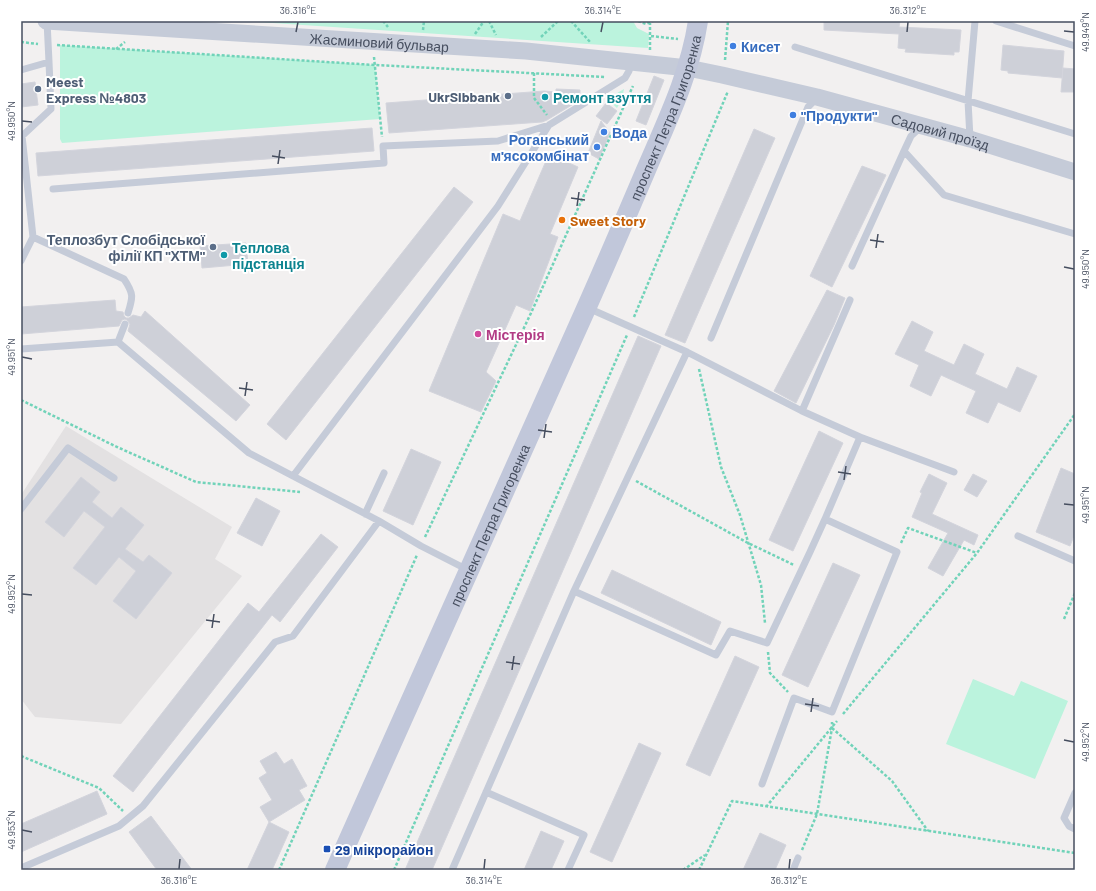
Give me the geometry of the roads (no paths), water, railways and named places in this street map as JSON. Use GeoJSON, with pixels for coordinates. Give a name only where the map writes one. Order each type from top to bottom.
{"type":"FeatureCollection","features":[{"type":"Feature","properties":{"kind":"main road","name":"проспект Петра Григоренка"},"geometry":{"type":"LineString","coordinates":[[335,870],[586,307],[606,254],[666,125],[688,68],[698,21]]}},
{"type":"Feature","properties":{"kind":"street","name":"Жасминовий бульвар"},"geometry":{"type":"LineString","coordinates":[[46,21],[526,51],[688,68]]}},
{"type":"Feature","properties":{"kind":"street","name":"Садовий проїзд"},"geometry":{"type":"LineString","coordinates":[[688,68],[817,97],[970,140],[1075,172]]}},
{"type":"Feature","properties":{"kind":"lane"},"geometry":{"type":"LineString","coordinates":[[21,261],[33,237],[22,136],[51,109],[46,21]]}},
{"type":"Feature","properties":{"kind":"lane"},"geometry":{"type":"LineString","coordinates":[[970,140],[968,101],[975,21]]}},
{"type":"Feature","properties":{"kind":"lane"},"geometry":{"type":"LineString","coordinates":[[996,21],[1075,46]]}},
{"type":"Feature","properties":{"kind":"lane"},"geometry":{"type":"LineString","coordinates":[[795,47],[1075,134]]}},
{"type":"Feature","properties":{"kind":"lane"},"geometry":{"type":"LineString","coordinates":[[21,70],[49,62]]}},
{"type":"Feature","properties":{"kind":"lane"},"geometry":{"type":"LineString","coordinates":[[53,189],[384,163],[383,146],[498,141],[551,123],[625,78],[632,62]]}},
{"type":"Feature","properties":{"kind":"lane"},"geometry":{"type":"LineString","coordinates":[[711,338],[808,107],[817,97]]}},
{"type":"Feature","properties":{"kind":"lane"},"geometry":{"type":"LineString","coordinates":[[293,476],[498,206],[551,123]]}},
{"type":"Feature","properties":{"kind":"lane"},"geometry":{"type":"LineString","coordinates":[[852,266],[911,136],[921,126]]}},
{"type":"Feature","properties":{"kind":"lane"},"geometry":{"type":"LineString","coordinates":[[904,152],[944,195],[1075,234]]}},
{"type":"Feature","properties":{"kind":"lane"},"geometry":{"type":"LineString","coordinates":[[33,237],[124,279],[131,290],[132,299],[128,314]]}},
{"type":"Feature","properties":{"kind":"lane"},"geometry":{"type":"LineString","coordinates":[[802,410],[850,300]]}},
{"type":"Feature","properties":{"kind":"lane"},"geometry":{"type":"LineString","coordinates":[[586,307],[687,352],[802,410],[860,437],[954,472]]}},
{"type":"Feature","properties":{"kind":"lane"},"geometry":{"type":"LineString","coordinates":[[118,342],[125,324]]}},
{"type":"Feature","properties":{"kind":"lane"},"geometry":{"type":"LineString","coordinates":[[21,349],[118,342],[249,453],[379,521],[421,546],[469,571]]}},
{"type":"Feature","properties":{"kind":"lane"},"geometry":{"type":"LineString","coordinates":[[452,870],[574,591],[687,352]]}},
{"type":"Feature","properties":{"kind":"lane"},"geometry":{"type":"LineString","coordinates":[[574,591],[716,655],[730,632],[767,643],[802,569],[860,437]]}},
{"type":"Feature","properties":{"kind":"lane"},"geometry":{"type":"LineString","coordinates":[[21,509],[68,448],[114,478]]}},
{"type":"Feature","properties":{"kind":"lane"},"geometry":{"type":"LineString","coordinates":[[365,514],[384,473]]}},
{"type":"Feature","properties":{"kind":"lane"},"geometry":{"type":"LineString","coordinates":[[762,784],[794,698],[832,712],[897,552],[824,519]]}},
{"type":"Feature","properties":{"kind":"lane"},"geometry":{"type":"LineString","coordinates":[[21,868],[119,826],[143,806],[275,642],[293,636],[379,521]]}},
{"type":"Feature","properties":{"kind":"lane"},"geometry":{"type":"LineString","coordinates":[[1018,536],[1075,561]]}},
{"type":"Feature","properties":{"kind":"lane"},"geometry":{"type":"LineString","coordinates":[[486,792],[584,835],[568,870]]}},
{"type":"Feature","properties":{"kind":"lane"},"geometry":{"type":"LineString","coordinates":[[1075,793],[1064,818],[1069,826],[1075,829]]}},
{"type":"Feature","properties":{"kind":"lane"},"geometry":{"type":"LineString","coordinates":[[793,870],[798,858]]}},
{"type":"Feature","properties":{"kind":"place","name":"Кисет"},"geometry":{"type":"Point","coordinates":[733,46]}},
{"type":"Feature","properties":{"kind":"place","name":"Meest Express №4803"},"geometry":{"type":"Point","coordinates":[38,89]}},
{"type":"Feature","properties":{"kind":"place","name":"UkrSibbank"},"geometry":{"type":"Point","coordinates":[508,96]}},
{"type":"Feature","properties":{"kind":"place","name":"Ремонт взуття"},"geometry":{"type":"Point","coordinates":[545,97]}},
{"type":"Feature","properties":{"kind":"place","name":"\"Продукти\""},"geometry":{"type":"Point","coordinates":[793,115]}},
{"type":"Feature","properties":{"kind":"place","name":"Вода"},"geometry":{"type":"Point","coordinates":[604,132]}},
{"type":"Feature","properties":{"kind":"place","name":"Роганський м'ясокомбінат"},"geometry":{"type":"Point","coordinates":[597,147]}},
{"type":"Feature","properties":{"kind":"place","name":"Sweet Story"},"geometry":{"type":"Point","coordinates":[562,220]}},
{"type":"Feature","properties":{"kind":"place","name":"Теплозбут Слобідської філії КП \"ХТМ\""},"geometry":{"type":"Point","coordinates":[213,247]}},
{"type":"Feature","properties":{"kind":"place","name":"Теплова підстанція"},"geometry":{"type":"Point","coordinates":[224,255]}},
{"type":"Feature","properties":{"kind":"place","name":"Містерія"},"geometry":{"type":"Point","coordinates":[478,334]}},
{"type":"Feature","properties":{"kind":"place","name":"29 мікрорайон"},"geometry":{"type":"Point","coordinates":[327,849]}}]}
